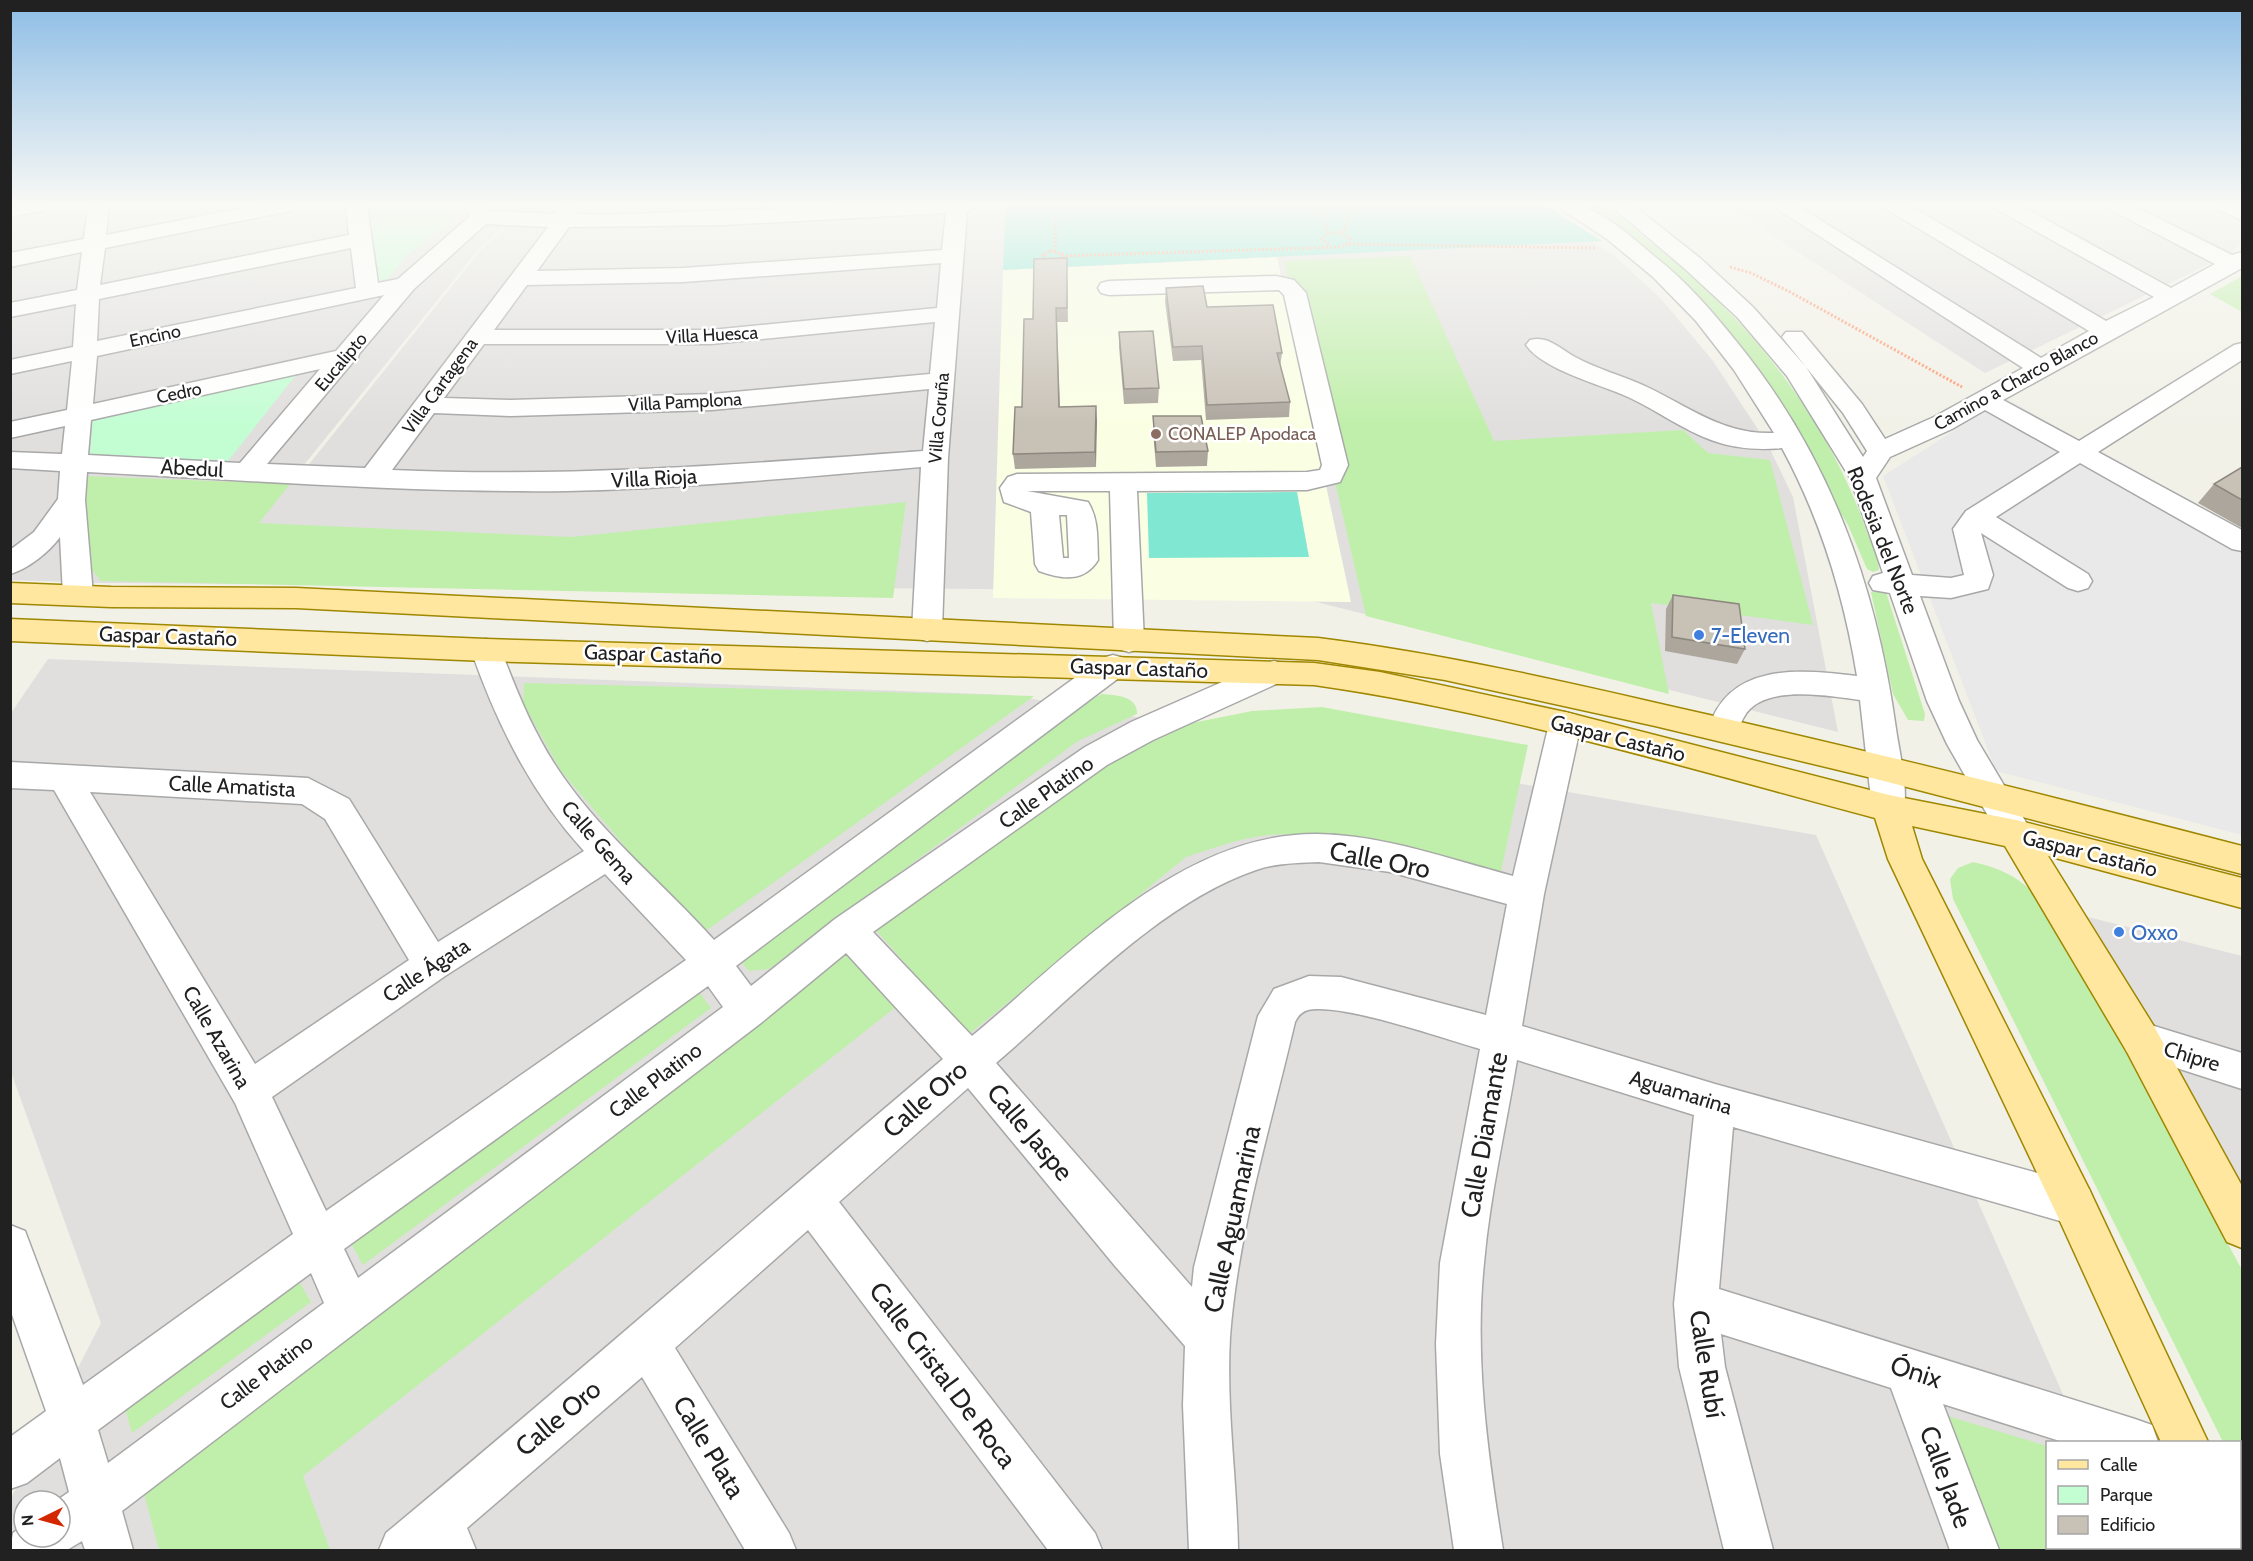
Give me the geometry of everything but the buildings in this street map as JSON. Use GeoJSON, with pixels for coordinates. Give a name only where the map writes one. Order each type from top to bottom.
{"type":"FeatureCollection","features":[{"type":"Feature","properties":{"kind":"main road","name":"Gaspar Castaño"},"geometry":{"type":"LineString","coordinates":[[10,592],[111,597],[296,598],[927,630],[1380,683],[1565,724],[1889,808],[2016,834],[2242,892]]}},
{"type":"Feature","properties":{"kind":"main road"},"geometry":{"type":"LineString","coordinates":[[90,633],[111,597]]}},
{"type":"Feature","properties":{"kind":"main road","name":"Gaspar Castaño"},"geometry":{"type":"LineString","coordinates":[[10,630],[486,650],[1121,653],[1318,649],[1384,656],[1452,668],[1724,730],[1992,794],[2242,860]]}},
{"type":"Feature","properties":{"kind":"main road"},"geometry":{"type":"LineString","coordinates":[[1889,808],[1905,859],[2074,1204],[2184,1441]]}},
{"type":"Feature","properties":{"kind":"main road"},"geometry":{"type":"LineString","coordinates":[[2016,834],[2141,1040],[2242,1227]]}},
{"type":"Feature","properties":{"kind":"street"},"geometry":{"type":"LineString","coordinates":[[78,595],[71,500],[80,415],[90,279]]}},
{"type":"Feature","properties":{"kind":"street"},"geometry":{"type":"LineString","coordinates":[[10,310],[163,279]]}},
{"type":"Feature","properties":{"kind":"street"},"geometry":{"type":"LineString","coordinates":[[367,279],[368,291]]}},
{"type":"Feature","properties":{"kind":"street","name":"Eucalipto"},"geometry":{"type":"LineString","coordinates":[[248,470],[348,356],[411,279]]}},
{"type":"Feature","properties":{"kind":"street","name":"Villa Cartagena"},"geometry":{"type":"LineString","coordinates":[[373,477],[519,279]]}},
{"type":"Feature","properties":{"kind":"street","name":"Villa Coruña"},"geometry":{"type":"LineString","coordinates":[[927,630],[935,458],[951,279]]}},
{"type":"Feature","properties":{"kind":"street","name":"Rodesia del Norte"},"geometry":{"type":"LineString","coordinates":[[1665,279],[1685,297],[1736,357],[1792,440],[1819,494],[1851,579],[1874,690],[1889,808]]}},
{"type":"Feature","properties":{"kind":"street","name":"Rodesia del Norte"},"geometry":{"type":"LineString","coordinates":[[1709,279],[1745,312],[1797,372],[1863,478],[1943,701],[1963,744],[2016,834]]}},
{"type":"Feature","properties":{"kind":"street"},"geometry":{"type":"LineString","coordinates":[[1735,279],[1768,309],[1816,362],[1853,409],[1880,451],[1863,478]]}},
{"type":"Feature","properties":{"kind":"street"},"geometry":{"type":"LineString","coordinates":[[1899,279],[2040,368]]}},
{"type":"Feature","properties":{"kind":"street"},"geometry":{"type":"LineString","coordinates":[[2018,279],[2106,331]]}},
{"type":"Feature","properties":{"kind":"street"},"geometry":{"type":"LineString","coordinates":[[2138,279],[2171,297]]}},
{"type":"Feature","properties":{"kind":"street","name":"Camino a Charco Blanco"},"geometry":{"type":"LineString","coordinates":[[1880,451],[1943,423],[2106,331],[2205,279]]}},
{"type":"Feature","properties":{"kind":"street"},"geometry":{"type":"LineString","coordinates":[[1044,504],[1021,502],[1014,496],[1013,488],[1017,483],[1307,481],[1331,476],[1335,465],[1295,293],[1286,285],[1276,283],[1109,288]]}},
{"type":"Feature","properties":{"kind":"street","name":"Encino"},"geometry":{"type":"LineString","coordinates":[[10,367],[406,284]]}},
{"type":"Feature","properties":{"kind":"street","name":"Villa Huesca"},"geometry":{"type":"LineString","coordinates":[[476,337],[599,339],[711,336],[947,314]]}},
{"type":"Feature","properties":{"kind":"street"},"geometry":{"type":"LineString","coordinates":[[1538,345],[1567,363],[1637,392],[1722,435],[1751,442],[1792,440]]}},
{"type":"Feature","properties":{"kind":"street"},"geometry":{"type":"LineString","coordinates":[[1851,579],[1902,586],[1951,588],[1978,582],[1980,572],[1968,542],[1967,529],[1976,517],[2081,453],[2231,371],[2242,350]]}},
{"type":"Feature","properties":{"kind":"street","name":"Cedro"},"geometry":{"type":"LineString","coordinates":[[10,430],[348,356]]}},
{"type":"Feature","properties":{"kind":"street","name":"Villa Pamplona"},"geometry":{"type":"LineString","coordinates":[[426,405],[544,408],[701,402],[942,380]]}},
{"type":"Feature","properties":{"kind":"street"},"geometry":{"type":"LineString","coordinates":[[1985,399],[2242,542]]}},
{"type":"Feature","properties":{"kind":"street","name":"Villa Rioja"},"geometry":{"type":"LineString","coordinates":[[373,477],[471,482],[568,482],[678,478],[935,458]]}},
{"type":"Feature","properties":{"kind":"street","name":"Abedul"},"geometry":{"type":"LineString","coordinates":[[10,460],[373,477]]}},
{"type":"Feature","properties":{"kind":"street"},"geometry":{"type":"LineString","coordinates":[[10,1466],[319,1240],[711,963],[1121,653],[1123,482]]}},
{"type":"Feature","properties":{"kind":"street"},"geometry":{"type":"LineString","coordinates":[[10,564],[44,539],[71,500]]}},
{"type":"Feature","properties":{"kind":"street"},"geometry":{"type":"LineString","coordinates":[[1976,517],[2078,581]]}},
{"type":"Feature","properties":{"kind":"street","name":"Calle Gema"},"geometry":{"type":"LineString","coordinates":[[486,650],[502,696],[524,740],[553,788],[607,855],[711,963],[748,1011]]}},
{"type":"Feature","properties":{"kind":"street","name":"Calle Platino"},"geometry":{"type":"LineString","coordinates":[[72,1519],[349,1308],[748,1011],[848,930],[1096,756],[1142,731],[1275,672]]}},
{"type":"Feature","properties":{"kind":"street"},"geometry":{"type":"LineString","coordinates":[[1724,730],[1731,709],[1750,694],[1769,687],[1813,683],[1874,690]]}},
{"type":"Feature","properties":{"kind":"street","name":"Calle Diamante"},"geometry":{"type":"LineString","coordinates":[[1478,1551],[1464,1454],[1458,1344],[1462,1263],[1526,894],[1565,724]]}},
{"type":"Feature","properties":{"kind":"street","name":"Calle Amatista"},"geometry":{"type":"LineString","coordinates":[[10,776],[308,791],[338,809],[432,965]]}},
{"type":"Feature","properties":{"kind":"street","name":"Calle Azarina"},"geometry":{"type":"LineString","coordinates":[[64,778],[249,1090],[349,1308]]}},
{"type":"Feature","properties":{"kind":"street","name":"Calle Oro"},"geometry":{"type":"LineString","coordinates":[[431,1541],[810,1198],[970,1060],[1159,904],[1201,878],[1256,854],[1303,847],[1347,848],[1526,894]]}},
{"type":"Feature","properties":{"kind":"street","name":"Calle Ágata"},"geometry":{"type":"LineString","coordinates":[[249,1090],[432,965],[607,855]]}},
{"type":"Feature","properties":{"kind":"street","name":"Calle Jaspe"},"geometry":{"type":"LineString","coordinates":[[848,930],[970,1060],[1130,1251],[1209,1338]]}},
{"type":"Feature","properties":{"kind":"street","name":"Aguamarina"},"geometry":{"type":"LineString","coordinates":[[1287,1001],[1309,993],[1341,994],[1501,1037],[1715,1103],[2074,1204]]}},
{"type":"Feature","properties":{"kind":"street","name":"Calle Aguamarina"},"geometry":{"type":"LineString","coordinates":[[1214,1551],[1206,1405],[1209,1338],[1216,1267],[1277,1016],[1287,1001]]}},
{"type":"Feature","properties":{"kind":"street","name":"Chipre"},"geometry":{"type":"LineString","coordinates":[[2141,1040],[2242,1071]]}},
{"type":"Feature","properties":{"kind":"street","name":"Calle Rubí"},"geometry":{"type":"LineString","coordinates":[[1715,1103],[1696,1304],[1702,1367],[1748,1551]]}},
{"type":"Feature","properties":{"kind":"street","name":"Calle Cristal De Roca"},"geometry":{"type":"LineString","coordinates":[[810,1198],[1078,1551]]}},
{"type":"Feature","properties":{"kind":"street"},"geometry":{"type":"LineString","coordinates":[[10,1246],[73,1422],[109,1551]]}},
{"type":"Feature","properties":{"kind":"street","name":"Ónix"},"geometry":{"type":"LineString","coordinates":[[1696,1304],[2129,1441]]}},
{"type":"Feature","properties":{"kind":"street","name":"Calle Plata"},"geometry":{"type":"LineString","coordinates":[[647,1344],[771,1551]]}},
{"type":"Feature","properties":{"kind":"street","name":"Calle Jade"},"geometry":{"type":"LineString","coordinates":[[1907,1369],[1974,1551]]}},
{"type":"Feature","properties":{"kind":"path"},"geometry":{"type":"LineString","coordinates":[[1763,279],[1985,399]]}},
{"type":"Feature","properties":{"kind":"shaded area"},"geometry":{"type":"Polygon","coordinates":[[[11,279],[455,279],[303,466],[306,468],[458,279],[1639,279],[1662,300],[1713,361],[1767,443],[1793,497],[1838,732],[1272,591],[98,583],[11,580],[11,279]]]}},
{"type":"Feature","properties":{"kind":"shaded area","name":"CONALEP Apodaca"},"geometry":{"type":"Polygon","coordinates":[[[1003,279],[1282,279],[1351,602],[993,598],[1003,279]]]}},
{"type":"Feature","properties":{"kind":"shaded area"},"geometry":{"type":"Polygon","coordinates":[[[1840,279],[2179,279],[1985,373],[1840,279]]]}},
{"type":"Feature","properties":{"kind":"shaded area"},"geometry":{"type":"Polygon","coordinates":[[[2005,398],[2242,529],[2242,835],[1996,771],[1883,476],[2005,398]]]}},
{"type":"Feature","properties":{"kind":"shaded area"},"geometry":{"type":"Polygon","coordinates":[[[1297,492],[1309,557],[1149,558],[1147,493],[1297,492]]]}},
{"type":"Feature","properties":{"kind":"shaded area"},"geometry":{"type":"Polygon","coordinates":[[[48,659],[1010,695],[1816,835],[2084,1441],[2046,1441],[2046,1549],[2131,1550],[11,1550],[12,1496],[12,1549],[72,1549],[72,1489],[16,1489],[101,1323],[11,1072],[11,713],[48,659]]]}},
{"type":"Feature","properties":{"kind":"shaded area"},"geometry":{"type":"Polygon","coordinates":[[[2088,917],[2242,956],[2242,1193],[2088,917]]]}},
{"type":"Feature","properties":{"kind":"green space"},"geometry":{"type":"Polygon","coordinates":[[[1288,279],[1420,279],[1494,441],[1683,430],[1708,453],[1770,460],[1813,625],[1651,603],[1669,694],[1366,616],[1288,279]]]}},
{"type":"Feature","properties":{"kind":"green space"},"geometry":{"type":"Polygon","coordinates":[[[1664,279],[1694,279],[1750,335],[1779,370],[1806,408],[1830,448],[1850,489],[1878,561],[1879,570],[1873,572],[1867,569],[1848,525],[1748,359],[1664,279]]]}},
{"type":"Feature","properties":{"kind":"green space"},"geometry":{"type":"Polygon","coordinates":[[[2237,279],[2242,279],[2242,312],[2210,294],[2237,279]]]}},
{"type":"Feature","properties":{"kind":"green space"},"geometry":{"type":"Polygon","coordinates":[[[299,371],[228,461],[90,454],[93,416],[299,371]]]}},
{"type":"Feature","properties":{"kind":"green space"},"geometry":{"type":"Polygon","coordinates":[[[85,476],[290,484],[259,523],[572,537],[906,502],[893,598],[101,581],[92,570],[75,535],[85,476]]]}},
{"type":"Feature","properties":{"kind":"green space"},"geometry":{"type":"Polygon","coordinates":[[[1871,592],[1886,592],[1925,714],[1924,721],[1908,720],[1893,694],[1871,592]]]}},
{"type":"Feature","properties":{"kind":"green space"},"geometry":{"type":"Polygon","coordinates":[[[524,683],[1034,696],[700,935],[561,771],[523,703],[524,683]]]}},
{"type":"Feature","properties":{"kind":"green space"},"geometry":{"type":"Polygon","coordinates":[[[1102,694],[1130,700],[1134,703],[1137,714],[1078,741],[769,969],[749,971],[743,964],[742,952],[752,944],[1087,702],[1102,694]]]}},
{"type":"Feature","properties":{"kind":"green space"},"geometry":{"type":"Polygon","coordinates":[[[1322,707],[1528,745],[1500,876],[1381,846],[1320,836],[1290,834],[1261,836],[1223,845],[1186,857],[968,1035],[875,929],[1080,776],[1192,723],[1252,711],[1322,707]]]}},
{"type":"Feature","properties":{"kind":"green space"},"geometry":{"type":"Polygon","coordinates":[[[1973,862],[1996,869],[2014,877],[2047,906],[2242,1270],[2242,1482],[2241,1441],[2223,1441],[1953,899],[1950,879],[1958,868],[1973,862]]]}},
{"type":"Feature","properties":{"kind":"green space"},"geometry":{"type":"Polygon","coordinates":[[[848,952],[897,1006],[303,1476],[330,1550],[159,1550],[142,1486],[848,952]]]}},
{"type":"Feature","properties":{"kind":"green space"},"geometry":{"type":"Polygon","coordinates":[[[697,989],[711,1008],[363,1265],[348,1238],[697,989]]]}},
{"type":"Feature","properties":{"kind":"green space"},"geometry":{"type":"Polygon","coordinates":[[[295,1274],[311,1302],[132,1433],[122,1398],[295,1274]]]}},
{"type":"Feature","properties":{"kind":"green space"},"geometry":{"type":"Polygon","coordinates":[[[1941,1414],[2046,1446],[2046,1549],[2193,1550],[1992,1550],[1941,1414]]]}},
{"type":"Feature","properties":{"kind":"place","name":"CONALEP Apodaca"},"geometry":{"type":"Point","coordinates":[1156,434]}},
{"type":"Feature","properties":{"kind":"place","name":"7-Eleven"},"geometry":{"type":"Point","coordinates":[1699,635]}},
{"type":"Feature","properties":{"kind":"place","name":"Oxxo"},"geometry":{"type":"Point","coordinates":[2119,932]}}]}
